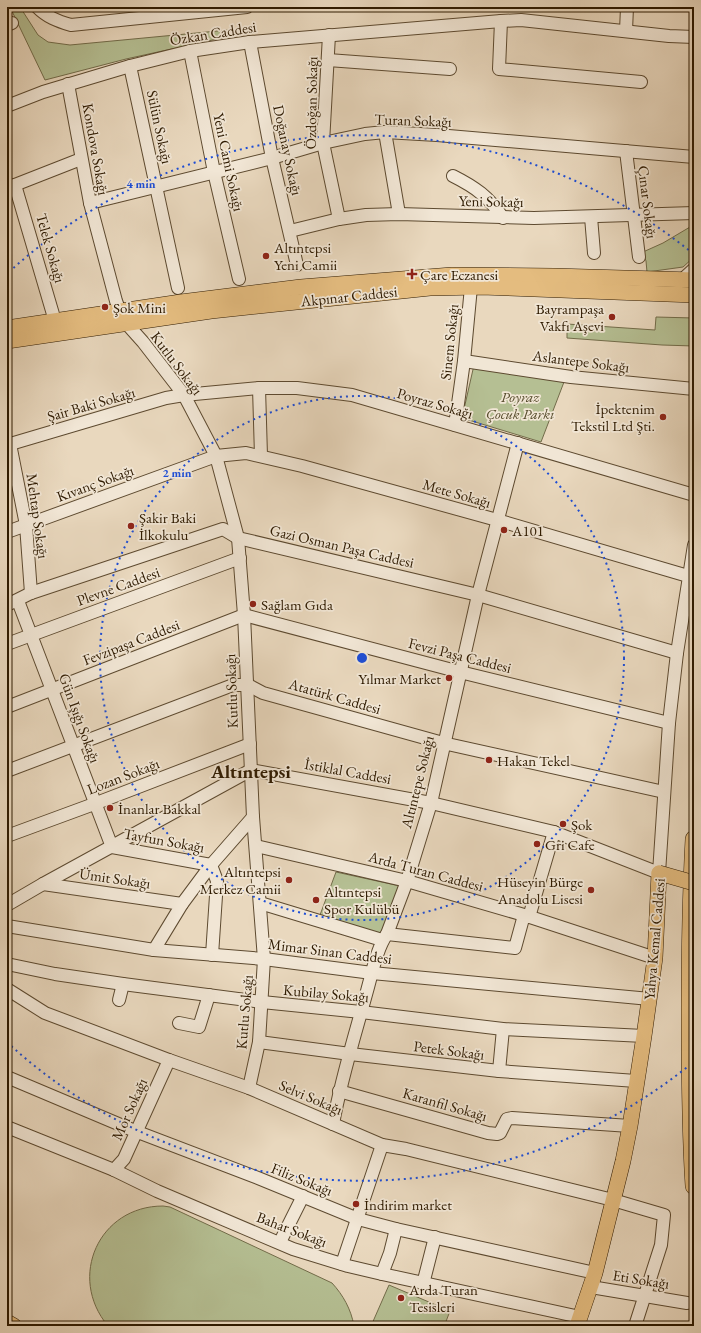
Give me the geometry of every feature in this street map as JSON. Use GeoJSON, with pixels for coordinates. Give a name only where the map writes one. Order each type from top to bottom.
{"type":"FeatureCollection","features":[{"type":"Feature","properties":{"kind":"highway"},"geometry":{"type":"LineString","coordinates":[[694,839],[690,974],[691,1115],[694,1186]]}},
{"type":"Feature","properties":{"kind":"main road","name":"Akpınar Caddesi"},"geometry":{"type":"LineString","coordinates":[[7,341],[123,318],[181,302],[301,287],[452,276],[487,275],[688,280]]}},
{"type":"Feature","properties":{"kind":"main road","name":"Akpınar Caddesi"},"geometry":{"type":"LineString","coordinates":[[7,328],[55,321],[123,318],[211,311],[430,288],[471,287],[694,295]]}},
{"type":"Feature","properties":{"kind":"main road"},"geometry":{"type":"LineString","coordinates":[[659,873],[694,884]]}},
{"type":"Feature","properties":{"kind":"main road","name":"Yahya Kemal Caddesi"},"geometry":{"type":"LineString","coordinates":[[578,1321],[593,1280],[630,1126],[655,958],[659,873]]}},
{"type":"Feature","properties":{"kind":"main road"},"geometry":{"type":"LineString","coordinates":[[7,1322],[14,1326]]}},
{"type":"Feature","properties":{"kind":"street"},"geometry":{"type":"LineString","coordinates":[[37,7],[46,15],[57,21],[71,25],[247,7]]}},
{"type":"Feature","properties":{"kind":"street"},"geometry":{"type":"LineString","coordinates":[[626,31],[627,7]]}},
{"type":"Feature","properties":{"kind":"street","name":"Özkan Caddesi"},"geometry":{"type":"LineString","coordinates":[[7,106],[42,92],[130,66],[190,51],[250,42],[521,20],[669,36],[694,37]]}},
{"type":"Feature","properties":{"kind":"street"},"geometry":{"type":"LineString","coordinates":[[501,21],[499,69],[641,82]]}},
{"type":"Feature","properties":{"kind":"street","name":"Özdoğan Sokağı"},"geometry":{"type":"LineString","coordinates":[[329,35],[323,143],[339,219]]}},
{"type":"Feature","properties":{"kind":"street","name":"Doğanay Sokağı"},"geometry":{"type":"LineString","coordinates":[[250,42],[272,158],[297,265]]}},
{"type":"Feature","properties":{"kind":"street","name":"Yeni Cami Sokağı"},"geometry":{"type":"LineString","coordinates":[[190,51],[214,172],[239,279]]}},
{"type":"Feature","properties":{"kind":"street"},"geometry":{"type":"LineString","coordinates":[[328,60],[450,69]]}},
{"type":"Feature","properties":{"kind":"street","name":"Sülün Sokağı"},"geometry":{"type":"LineString","coordinates":[[130,66],[178,288]]}},
{"type":"Feature","properties":{"kind":"street","name":"Kondova Sokağı"},"geometry":{"type":"LineString","coordinates":[[68,84],[90,202],[116,301],[123,318]]}},
{"type":"Feature","properties":{"kind":"street"},"geometry":{"type":"LineString","coordinates":[[385,132],[400,214]]}},
{"type":"Feature","properties":{"kind":"street","name":"Turan Sokağı"},"geometry":{"type":"LineString","coordinates":[[90,202],[272,158],[323,143],[365,134],[385,132],[437,135],[694,158]]}},
{"type":"Feature","properties":{"kind":"street","name":"Çınar Sokağı"},"geometry":{"type":"LineString","coordinates":[[626,151],[639,257]]}},
{"type":"Feature","properties":{"kind":"street"},"geometry":{"type":"LineString","coordinates":[[11,186],[81,159]]}},
{"type":"Feature","properties":{"kind":"street"},"geometry":{"type":"LineString","coordinates":[[453,176],[486,197],[503,218]]}},
{"type":"Feature","properties":{"kind":"street","name":"Telek Sokağı"},"geometry":{"type":"LineString","coordinates":[[11,186],[55,321]]}},
{"type":"Feature","properties":{"kind":"street","name":"Yeni Sokağı"},"geometry":{"type":"LineString","coordinates":[[290,232],[339,219],[366,215],[400,214],[503,218],[591,217],[694,213]]}},
{"type":"Feature","properties":{"kind":"street"},"geometry":{"type":"LineString","coordinates":[[591,217],[594,253]]}},
{"type":"Feature","properties":{"kind":"street"},"geometry":{"type":"LineString","coordinates":[[688,280],[694,269]]}},
{"type":"Feature","properties":{"kind":"street","name":"Sinem Sokağı"},"geometry":{"type":"LineString","coordinates":[[455,425],[464,361],[471,287]]}},
{"type":"Feature","properties":{"kind":"street","name":"Kutlu Sokağı"},"geometry":{"type":"LineString","coordinates":[[123,318],[184,395],[216,456],[238,538],[248,685],[251,770],[264,959],[260,1042],[249,1088]]}},
{"type":"Feature","properties":{"kind":"street","name":"Aslantepe Sokağı"},"geometry":{"type":"LineString","coordinates":[[464,361],[571,378],[694,389]]}},
{"type":"Feature","properties":{"kind":"street"},"geometry":{"type":"LineString","coordinates":[[259,388],[261,456]]}},
{"type":"Feature","properties":{"kind":"street","name":"Poyraz Sokağı"},"geometry":{"type":"LineString","coordinates":[[184,395],[259,388],[297,388],[352,395],[694,495]]}},
{"type":"Feature","properties":{"kind":"street","name":"Şair Baki Sokağı"},"geometry":{"type":"LineString","coordinates":[[8,445],[166,398],[184,395]]}},
{"type":"Feature","properties":{"kind":"street","name":"Altıntepe Sokağı"},"geometry":{"type":"LineString","coordinates":[[333,1124],[339,1091],[372,973],[407,881],[431,803],[443,743],[478,595],[518,443]]}},
{"type":"Feature","properties":{"kind":"street","name":"Mehtap Sokağı"},"geometry":{"type":"LineString","coordinates":[[8,445],[26,525],[31,593]]}},
{"type":"Feature","properties":{"kind":"street","name":"Mete Sokağı"},"geometry":{"type":"LineString","coordinates":[[216,456],[246,453],[302,466],[497,520],[688,576]]}},
{"type":"Feature","properties":{"kind":"street","name":"Kıvanç Sokağı"},"geometry":{"type":"LineString","coordinates":[[7,532],[216,456]]}},
{"type":"Feature","properties":{"kind":"street","name":"Gazi Osman Paşa Caddesi"},"geometry":{"type":"LineString","coordinates":[[12,603],[31,593],[223,529],[238,538],[478,595],[677,652]]}},
{"type":"Feature","properties":{"kind":"street","name":"Yahya Kemal Caddesi"},"geometry":{"type":"LineString","coordinates":[[659,873],[669,723],[677,652],[694,545]]}},
{"type":"Feature","properties":{"kind":"street","name":"Plevne Caddesi"},"geometry":{"type":"LineString","coordinates":[[7,644],[240,558]]}},
{"type":"Feature","properties":{"kind":"street","name":"Gün Işığı Sokağı"},"geometry":{"type":"LineString","coordinates":[[12,603],[32,635],[94,804],[112,847]]}},
{"type":"Feature","properties":{"kind":"street","name":"Fevzi Paşa Caddesi"},"geometry":{"type":"LineString","coordinates":[[244,615],[460,672],[669,723]]}},
{"type":"Feature","properties":{"kind":"street","name":"Fevzipaşa Caddesi"},"geometry":{"type":"LineString","coordinates":[[7,707],[244,615]]}},
{"type":"Feature","properties":{"kind":"street"},"geometry":{"type":"LineString","coordinates":[[7,771],[234,685],[248,685]]}},
{"type":"Feature","properties":{"kind":"street","name":"Atatürk Caddesi"},"geometry":{"type":"LineString","coordinates":[[248,685],[263,693],[443,743],[664,792]]}},
{"type":"Feature","properties":{"kind":"street","name":"Lozan Sokağı"},"geometry":{"type":"LineString","coordinates":[[7,836],[250,744]]}},
{"type":"Feature","properties":{"kind":"street"},"geometry":{"type":"LineString","coordinates":[[7,905],[251,770]]}},
{"type":"Feature","properties":{"kind":"street","name":"İstiklal Caddesi"},"geometry":{"type":"LineString","coordinates":[[251,770],[431,803],[554,832],[659,873]]}},
{"type":"Feature","properties":{"kind":"street"},"geometry":{"type":"LineString","coordinates":[[154,950],[182,904],[211,865],[254,817]]}},
{"type":"Feature","properties":{"kind":"street"},"geometry":{"type":"LineString","coordinates":[[260,903],[385,937],[516,948],[554,832]]}},
{"type":"Feature","properties":{"kind":"street","name":"Arda Turan Caddesi"},"geometry":{"type":"LineString","coordinates":[[256,846],[407,881],[526,916],[655,958]]}},
{"type":"Feature","properties":{"kind":"street","name":"Tayfun Sokağı"},"geometry":{"type":"LineString","coordinates":[[112,847],[211,865]]}},
{"type":"Feature","properties":{"kind":"street"},"geometry":{"type":"LineString","coordinates":[[211,865],[217,881],[212,955]]}},
{"type":"Feature","properties":{"kind":"street","name":"Ümit Sokağı"},"geometry":{"type":"LineString","coordinates":[[43,884],[182,904]]}},
{"type":"Feature","properties":{"kind":"street","name":"Mimar Sinan Caddesi"},"geometry":{"type":"LineString","coordinates":[[7,926],[154,950],[264,959],[372,973],[650,999]]}},
{"type":"Feature","properties":{"kind":"street","name":"Kubilay Sokağı"},"geometry":{"type":"LineString","coordinates":[[7,964],[56,974],[123,984],[262,1002],[503,1029],[644,1036]]}},
{"type":"Feature","properties":{"kind":"street"},"geometry":{"type":"LineString","coordinates":[[119,1000],[123,984]]}},
{"type":"Feature","properties":{"kind":"street","name":"Selvi Sokağı"},"geometry":{"type":"LineString","coordinates":[[7,989],[45,1013],[169,1060],[249,1088],[382,1145],[414,1151],[613,1200],[664,1215],[661,1245],[644,1296]]}},
{"type":"Feature","properties":{"kind":"street"},"geometry":{"type":"LineString","coordinates":[[179,1023],[199,1027],[209,995]]}},
{"type":"Feature","properties":{"kind":"street"},"geometry":{"type":"LineString","coordinates":[[499,1071],[503,1029]]}},
{"type":"Feature","properties":{"kind":"street","name":"Petek Sokağı"},"geometry":{"type":"LineString","coordinates":[[260,1042],[499,1071],[636,1081]]}},
{"type":"Feature","properties":{"kind":"street","name":"Mor Sokağı"},"geometry":{"type":"LineString","coordinates":[[114,1170],[124,1158],[169,1060]]}},
{"type":"Feature","properties":{"kind":"street","name":"Filiz Sokağı"},"geometry":{"type":"LineString","coordinates":[[7,1077],[136,1131],[358,1219],[435,1237],[593,1280]]}},
{"type":"Feature","properties":{"kind":"street","name":"Karanfil Sokağı"},"geometry":{"type":"LineString","coordinates":[[339,1091],[488,1133],[500,1133],[508,1118],[630,1126]]}},
{"type":"Feature","properties":{"kind":"street","name":"Bahar Sokağı"},"geometry":{"type":"LineString","coordinates":[[7,1127],[114,1170],[157,1191],[280,1242],[293,1249],[342,1264],[578,1321]]}},
{"type":"Feature","properties":{"kind":"street"},"geometry":{"type":"LineString","coordinates":[[342,1264],[382,1145]]}},
{"type":"Feature","properties":{"kind":"street"},"geometry":{"type":"LineString","coordinates":[[280,1242],[303,1196]]}},
{"type":"Feature","properties":{"kind":"street"},"geometry":{"type":"LineString","coordinates":[[382,1274],[390,1253],[396,1229]]}},
{"type":"Feature","properties":{"kind":"street"},"geometry":{"type":"LineString","coordinates":[[423,1284],[435,1237]]}},
{"type":"Feature","properties":{"kind":"street","name":"Eti Sokağı"},"geometry":{"type":"LineString","coordinates":[[593,1280],[644,1296],[687,1302]]}},
{"type":"Feature","properties":{"kind":"street"},"geometry":{"type":"LineString","coordinates":[[635,1326],[644,1296]]}},
{"type":"Feature","properties":{"kind":"green space"},"geometry":{"type":"Polygon","coordinates":[[[10,7],[20,7],[38,35],[48,42],[70,45],[228,30],[226,37],[126,59],[45,80],[10,7]]]}},
{"type":"Feature","properties":{"kind":"green space"},"geometry":{"type":"Polygon","coordinates":[[[690,227],[694,240],[694,257],[683,267],[647,272],[643,252],[663,243],[690,227]]]}},
{"type":"Feature","properties":{"kind":"green space"},"geometry":{"type":"Polygon","coordinates":[[[656,317],[694,318],[694,346],[567,338],[567,324],[655,330],[656,317]]]}},
{"type":"Feature","properties":{"kind":"green space","name":"Poyraz Çocuk Parkı"},"geometry":{"type":"Polygon","coordinates":[[[474,365],[564,382],[541,442],[462,418],[474,365]]]}},
{"type":"Feature","properties":{"kind":"green space"},"geometry":{"type":"Polygon","coordinates":[[[336,872],[400,886],[382,935],[320,915],[336,872]]]}},
{"type":"Feature","properties":{"kind":"green space"},"geometry":{"type":"Polygon","coordinates":[[[163,1206],[170,1207],[332,1283],[340,1292],[346,1303],[354,1326],[108,1326],[96,1307],[90,1287],[91,1266],[96,1248],[107,1231],[122,1218],[141,1209],[163,1206]]]}},
{"type":"Feature","properties":{"kind":"green space","name":"Arda Turan Tesisleri"},"geometry":{"type":"Polygon","coordinates":[[[389,1285],[450,1311],[445,1324],[448,1326],[371,1326],[389,1285]]]}},
{"type":"Feature","properties":{"kind":"place","name":"Altıntepsi Yeni Camii"},"geometry":{"type":"Point","coordinates":[266,256]}},
{"type":"Feature","properties":{"kind":"place","name":"Çare Eczanesi"},"geometry":{"type":"Point","coordinates":[412,274]}},
{"type":"Feature","properties":{"kind":"place","name":"Şok Mini"},"geometry":{"type":"Point","coordinates":[105,307]}},
{"type":"Feature","properties":{"kind":"place","name":"Bayrampaşa Vakfı Aşevi"},"geometry":{"type":"Point","coordinates":[612,317]}},
{"type":"Feature","properties":{"kind":"place","name":"İpektenim Tekstil Ltd Şti."},"geometry":{"type":"Point","coordinates":[663,417]}},
{"type":"Feature","properties":{"kind":"place","name":"Şakir Baki İlkokulu"},"geometry":{"type":"Point","coordinates":[131,526]}},
{"type":"Feature","properties":{"kind":"place","name":"A101"},"geometry":{"type":"Point","coordinates":[504,530]}},
{"type":"Feature","properties":{"kind":"place","name":"Sağlam Gıda"},"geometry":{"type":"Point","coordinates":[253,604]}},
{"type":"Feature","properties":{"kind":"place","name":"Yılmar Market"},"geometry":{"type":"Point","coordinates":[449,678]}},
{"type":"Feature","properties":{"kind":"place","name":"Hakan Tekel"},"geometry":{"type":"Point","coordinates":[489,760]}},
{"type":"Feature","properties":{"kind":"place","name":"İnanlar Bakkal"},"geometry":{"type":"Point","coordinates":[110,808]}},
{"type":"Feature","properties":{"kind":"place","name":"Şok"},"geometry":{"type":"Point","coordinates":[563,824]}},
{"type":"Feature","properties":{"kind":"place","name":"Gri Cafe"},"geometry":{"type":"Point","coordinates":[537,844]}},
{"type":"Feature","properties":{"kind":"place","name":"Altıntepsi Merkez Camii"},"geometry":{"type":"Point","coordinates":[289,880]}},
{"type":"Feature","properties":{"kind":"place","name":"Hüseyin Bürge Anadolu Lisesi"},"geometry":{"type":"Point","coordinates":[591,890]}},
{"type":"Feature","properties":{"kind":"place","name":"Altıntepsi Spor Kulübü"},"geometry":{"type":"Point","coordinates":[316,900]}},
{"type":"Feature","properties":{"kind":"place","name":"İndirim market"},"geometry":{"type":"Point","coordinates":[356,1204]}},
{"type":"Feature","properties":{"kind":"place","name":"Arda Turan Tesisleri"},"geometry":{"type":"Point","coordinates":[401,1298]}},
{"type":"Feature","properties":{"kind":"district","name":"Altıntepsi"},"geometry":{"type":"Point","coordinates":[251,771]}}]}
